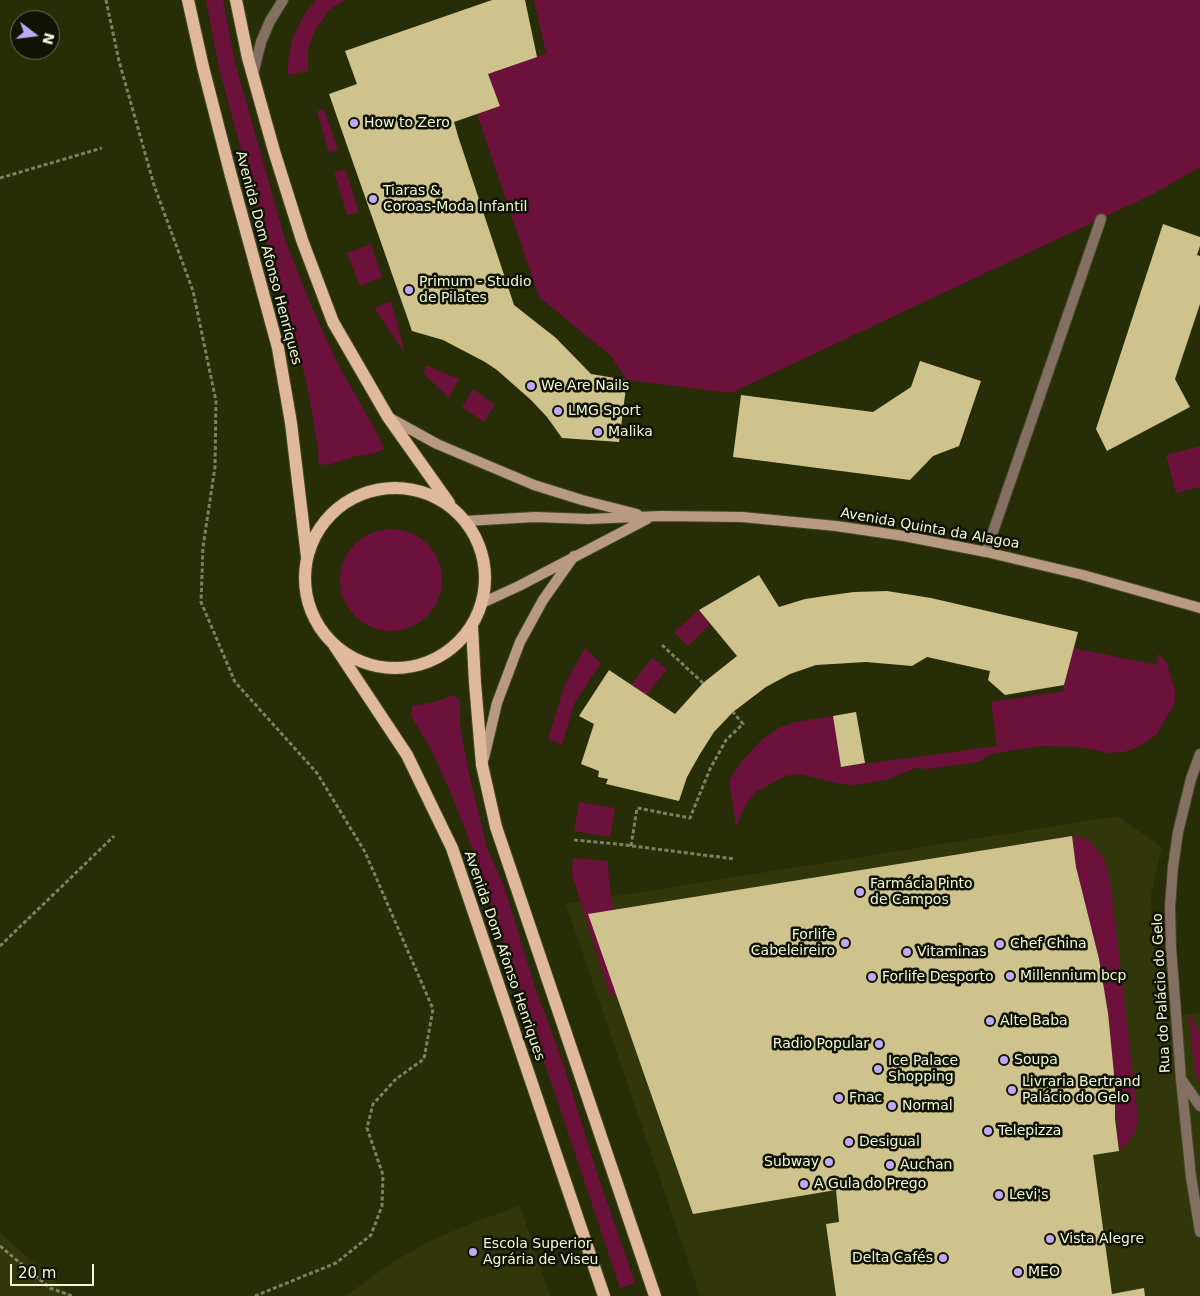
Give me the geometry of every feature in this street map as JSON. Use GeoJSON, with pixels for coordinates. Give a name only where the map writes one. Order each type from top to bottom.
{"type":"FeatureCollection","features":[{"type":"Feature","properties":{"kind":"main road","name":"Avenida Dom Afonso Henriques"},"geometry":{"type":"LineString","coordinates":[[188,0],[230,172],[278,348],[291,423],[307,557]]}},
{"type":"Feature","properties":{"kind":"main road"},"geometry":{"type":"LineString","coordinates":[[236,0],[253,74],[274,151],[302,240],[333,322],[388,417],[452,507],[470,527],[481,550],[486,576],[482,603],[472,627],[454,647],[432,661],[407,668],[381,668],[356,660],[334,645],[318,626],[308,605],[304,581],[307,557],[318,529],[339,506],[366,492],[396,487],[426,492],[452,507]]}},
{"type":"Feature","properties":{"kind":"main road"},"geometry":{"type":"LineString","coordinates":[[472,627],[474,683],[482,765],[496,827],[655,1296]]}},
{"type":"Feature","properties":{"kind":"main road","name":"Avenida Dom Afonso Henriques"},"geometry":{"type":"LineString","coordinates":[[334,645],[407,755],[452,848],[604,1296]]}},
{"type":"Feature","properties":{"kind":"street"},"geometry":{"type":"LineString","coordinates":[[253,74],[261,42],[270,21],[283,0]]}},
{"type":"Feature","properties":{"kind":"street"},"geometry":{"type":"LineString","coordinates":[[986,552],[1101,219]]}},
{"type":"Feature","properties":{"kind":"street"},"geometry":{"type":"LineString","coordinates":[[388,417],[437,444],[534,485],[650,518]]}},
{"type":"Feature","properties":{"kind":"street","name":"Avenida Quinta da Alagoa"},"geometry":{"type":"LineString","coordinates":[[465,521],[535,517],[588,519],[650,518],[661,516],[742,517],[836,526],[986,552],[1083,575],[1200,608]]}},
{"type":"Feature","properties":{"kind":"street"},"geometry":{"type":"LineString","coordinates":[[482,603],[520,586],[574,556],[650,518]]}},
{"type":"Feature","properties":{"kind":"street"},"geometry":{"type":"LineString","coordinates":[[482,765],[497,702],[520,642],[543,600],[574,556]]}},
{"type":"Feature","properties":{"kind":"street","name":"Rua do Palácio do Gelo"},"geometry":{"type":"LineString","coordinates":[[1200,754],[1191,779],[1178,832],[1172,867],[1170,907],[1171,948],[1181,1079],[1191,1177],[1200,1232]]}},
{"type":"Feature","properties":{"kind":"street"},"geometry":{"type":"LineString","coordinates":[[1181,1079],[1200,1106]]}},
{"type":"Feature","properties":{"kind":"path"},"geometry":{"type":"LineString","coordinates":[[106,0],[119,61],[154,185],[193,291],[216,401],[216,466],[204,548],[201,602],[235,682],[317,773],[365,852],[433,1009],[424,1059],[396,1080],[373,1104],[367,1128],[383,1175],[383,1183],[382,1206],[371,1235],[336,1263],[255,1296]]}},
{"type":"Feature","properties":{"kind":"path"},"geometry":{"type":"LineString","coordinates":[[0,178],[102,148]]}},
{"type":"Feature","properties":{"kind":"path"},"geometry":{"type":"LineString","coordinates":[[662,645],[703,683]]}},
{"type":"Feature","properties":{"kind":"path"},"geometry":{"type":"LineString","coordinates":[[630,846],[637,808],[690,818],[710,769],[726,740],[743,724],[733,712]]}},
{"type":"Feature","properties":{"kind":"path"},"geometry":{"type":"LineString","coordinates":[[0,946],[114,836]]}},
{"type":"Feature","properties":{"kind":"path"},"geometry":{"type":"LineString","coordinates":[[574,840],[736,860]]}},
{"type":"Feature","properties":{"kind":"path"},"geometry":{"type":"LineString","coordinates":[[0,1246],[50,1288],[72,1296]]}},
{"type":"Feature","properties":{"kind":"shaded area"},"geometry":{"type":"Polygon","coordinates":[[[206,0],[223,0],[235,62],[285,240],[313,310],[339,366],[384,449],[373,454],[356,456],[328,465],[319,464],[306,380],[219,68],[206,0]]]}},
{"type":"Feature","properties":{"kind":"shaded area"},"geometry":{"type":"Polygon","coordinates":[[[316,0],[345,0],[329,10],[314,32],[308,50],[308,71],[288,75],[288,62],[293,36],[305,13],[316,0]]]}},
{"type":"Feature","properties":{"kind":"shaded area"},"geometry":{"type":"Polygon","coordinates":[[[534,0],[1200,0],[1200,167],[1153,194],[731,393],[627,380],[611,356],[539,297],[477,114],[500,106],[488,74],[546,53],[534,0]]]}},
{"type":"Feature","properties":{"kind":"shaded area"},"geometry":{"type":"Polygon","coordinates":[[[324,109],[338,150],[329,153],[317,111],[324,109]]]}},
{"type":"Feature","properties":{"kind":"shaded area"},"geometry":{"type":"Polygon","coordinates":[[[345,169],[359,212],[347,215],[334,172],[345,169]]]}},
{"type":"Feature","properties":{"kind":"shaded area"},"geometry":{"type":"Polygon","coordinates":[[[371,244],[382,277],[360,286],[347,253],[371,244]]]}},
{"type":"Feature","properties":{"kind":"shaded area"},"geometry":{"type":"Polygon","coordinates":[[[391,301],[405,353],[374,308],[391,301]]]}},
{"type":"Feature","properties":{"kind":"shaded area"},"geometry":{"type":"Polygon","coordinates":[[[426,366],[459,379],[449,398],[423,373],[426,366]]]}},
{"type":"Feature","properties":{"kind":"shaded area"},"geometry":{"type":"Polygon","coordinates":[[[473,389],[495,405],[484,422],[462,407],[473,389]]]}},
{"type":"Feature","properties":{"kind":"shaded area"},"geometry":{"type":"Polygon","coordinates":[[[1200,446],[1200,487],[1176,493],[1166,455],[1200,446]]]}},
{"type":"Feature","properties":{"kind":"shaded area"},"geometry":{"type":"Polygon","coordinates":[[[391,529],[401,530],[420,537],[434,551],[441,570],[441,590],[434,609],[420,623],[401,630],[391,631],[381,630],[362,623],[348,609],[341,590],[340,580],[341,570],[348,551],[362,537],[381,530],[391,529]]]}},
{"type":"Feature","properties":{"kind":"shaded area"},"geometry":{"type":"Polygon","coordinates":[[[699,610],[710,624],[688,646],[674,632],[699,610]]]}},
{"type":"Feature","properties":{"kind":"shaded area"},"geometry":{"type":"Polygon","coordinates":[[[585,648],[601,663],[575,702],[562,745],[548,739],[565,684],[585,648]]]}},
{"type":"Feature","properties":{"kind":"shaded area"},"geometry":{"type":"Polygon","coordinates":[[[1073,648],[1156,665],[1158,653],[1167,664],[1175,690],[1175,702],[1156,735],[1136,748],[1124,752],[1108,753],[1079,747],[1041,746],[990,754],[980,761],[969,763],[929,769],[916,768],[886,780],[854,785],[840,784],[800,774],[785,776],[756,792],[747,802],[736,827],[729,780],[743,760],[761,740],[779,728],[795,722],[833,716],[841,767],[997,746],[991,702],[1063,691],[1073,648]]]}},
{"type":"Feature","properties":{"kind":"shaded area"},"geometry":{"type":"Polygon","coordinates":[[[652,658],[667,669],[646,696],[631,685],[652,658]]]}},
{"type":"Feature","properties":{"kind":"shaded area"},"geometry":{"type":"Polygon","coordinates":[[[452,695],[460,700],[460,726],[469,774],[487,848],[504,886],[534,984],[563,1063],[598,1176],[635,1283],[620,1288],[477,861],[453,798],[432,751],[411,716],[412,706],[435,702],[452,695]]]}},
{"type":"Feature","properties":{"kind":"shaded area"},"geometry":{"type":"Polygon","coordinates":[[[579,802],[615,808],[610,837],[574,831],[579,802]]]}},
{"type":"Feature","properties":{"kind":"shaded area","name":"Ice Palace Shopping"},"geometry":{"type":"Polygon","coordinates":[[[1117,816],[1162,847],[1151,894],[1153,943],[1168,1017],[1200,1013],[1200,1296],[700,1296],[566,904],[1117,816]]]}},
{"type":"Feature","properties":{"kind":"shaded area"},"geometry":{"type":"Polygon","coordinates":[[[1072,836],[1090,841],[1102,856],[1107,867],[1111,887],[1138,1118],[1136,1130],[1128,1143],[1119,1151],[1108,1013],[1099,959],[1076,867],[1072,836]]]}},
{"type":"Feature","properties":{"kind":"shaded area"},"geometry":{"type":"Polygon","coordinates":[[[573,858],[608,861],[609,882],[614,911],[616,994],[612,996],[609,992],[572,875],[573,858]]]}},
{"type":"Feature","properties":{"kind":"shaded area"},"geometry":{"type":"Polygon","coordinates":[[[1189,1011],[1200,1033],[1200,1086],[1194,1068],[1189,1011]]]}},
{"type":"Feature","properties":{"kind":"shaded area","name":"Escola Superior Agrária de Viseu"},"geometry":{"type":"Polygon","coordinates":[[[520,1206],[550,1296],[345,1296],[393,1262],[426,1243],[474,1222],[520,1206]]]}},
{"type":"Feature","properties":{"kind":"shaded area"},"geometry":{"type":"Polygon","coordinates":[[[0,1233],[72,1296],[0,1296],[0,1233]]]}},
{"type":"Feature","properties":{"kind":"building"},"geometry":{"type":"Polygon","coordinates":[[[492,0],[525,0],[537,57],[488,74],[500,106],[454,122],[458,136],[514,305],[556,338],[591,374],[627,380],[619,442],[562,438],[547,417],[531,400],[497,370],[443,340],[412,331],[329,94],[357,84],[345,51],[492,0]]]}},
{"type":"Feature","properties":{"kind":"building"},"geometry":{"type":"Polygon","coordinates":[[[1163,224],[1200,237],[1197,255],[1200,256],[1200,304],[1175,379],[1190,407],[1107,451],[1096,429],[1163,224]]]}},
{"type":"Feature","properties":{"kind":"building"},"geometry":{"type":"Polygon","coordinates":[[[920,361],[981,381],[959,446],[933,456],[910,480],[733,457],[741,395],[873,412],[911,387],[920,361]]]}},
{"type":"Feature","properties":{"kind":"building"},"geometry":{"type":"Polygon","coordinates":[[[759,575],[779,607],[805,599],[825,596],[854,592],[887,591],[931,598],[1078,632],[1064,685],[1005,695],[988,680],[990,671],[927,657],[912,666],[866,662],[816,665],[790,674],[766,687],[733,712],[714,732],[700,754],[687,777],[679,801],[606,784],[608,779],[598,777],[599,771],[581,764],[594,724],[579,716],[609,670],[675,714],[703,683],[737,656],[699,610],[759,575]]]}},
{"type":"Feature","properties":{"kind":"building"},"geometry":{"type":"Polygon","coordinates":[[[856,712],[865,763],[841,767],[833,716],[856,712]]]}},
{"type":"Feature","properties":{"kind":"building","name":"Ice Palace Shopping"},"geometry":{"type":"Polygon","coordinates":[[[1072,836],[1076,867],[1099,959],[1108,1013],[1115,1084],[1115,1119],[1119,1151],[1093,1155],[1112,1294],[1144,1288],[1145,1296],[836,1296],[826,1224],[839,1222],[836,1190],[693,1214],[588,914],[1072,836]]]}},
{"type":"Feature","properties":{"kind":"place","name":"How to Zero"},"geometry":{"type":"Point","coordinates":[354,123]}},
{"type":"Feature","properties":{"kind":"place","name":"Tiaras & Coroas-Moda Infantil"},"geometry":{"type":"Point","coordinates":[373,199]}},
{"type":"Feature","properties":{"kind":"place","name":"Primum - Studio de Pilates"},"geometry":{"type":"Point","coordinates":[409,290]}},
{"type":"Feature","properties":{"kind":"place","name":"We Are Nails"},"geometry":{"type":"Point","coordinates":[531,386]}},
{"type":"Feature","properties":{"kind":"place","name":"LMG Sport"},"geometry":{"type":"Point","coordinates":[558,411]}},
{"type":"Feature","properties":{"kind":"place","name":"Malika"},"geometry":{"type":"Point","coordinates":[598,432]}},
{"type":"Feature","properties":{"kind":"place","name":"Farmácia Pinto de Campos"},"geometry":{"type":"Point","coordinates":[860,892]}},
{"type":"Feature","properties":{"kind":"place","name":"Forlife Cabeleireiro"},"geometry":{"type":"Point","coordinates":[845,943]}},
{"type":"Feature","properties":{"kind":"place","name":"Chef China"},"geometry":{"type":"Point","coordinates":[1000,944]}},
{"type":"Feature","properties":{"kind":"place","name":"Vitaminas"},"geometry":{"type":"Point","coordinates":[907,952]}},
{"type":"Feature","properties":{"kind":"place","name":"Millennium bcp"},"geometry":{"type":"Point","coordinates":[1010,976]}},
{"type":"Feature","properties":{"kind":"place","name":"Forlife Desporto"},"geometry":{"type":"Point","coordinates":[872,977]}},
{"type":"Feature","properties":{"kind":"place","name":"Alte Baba"},"geometry":{"type":"Point","coordinates":[990,1021]}},
{"type":"Feature","properties":{"kind":"place","name":"Radio Popular"},"geometry":{"type":"Point","coordinates":[879,1044]}},
{"type":"Feature","properties":{"kind":"place","name":"Soupa"},"geometry":{"type":"Point","coordinates":[1004,1060]}},
{"type":"Feature","properties":{"kind":"place","name":"Ice Palace Shopping"},"geometry":{"type":"Point","coordinates":[878,1069]}},
{"type":"Feature","properties":{"kind":"place","name":"Livraria Bertrand Palácio do Gelo"},"geometry":{"type":"Point","coordinates":[1012,1090]}},
{"type":"Feature","properties":{"kind":"place","name":"Fnac"},"geometry":{"type":"Point","coordinates":[839,1098]}},
{"type":"Feature","properties":{"kind":"place","name":"Normal"},"geometry":{"type":"Point","coordinates":[892,1106]}},
{"type":"Feature","properties":{"kind":"place","name":"Telepizza"},"geometry":{"type":"Point","coordinates":[988,1131]}},
{"type":"Feature","properties":{"kind":"place","name":"Desigual"},"geometry":{"type":"Point","coordinates":[849,1142]}},
{"type":"Feature","properties":{"kind":"place","name":"Subway"},"geometry":{"type":"Point","coordinates":[829,1162]}},
{"type":"Feature","properties":{"kind":"place","name":"Auchan"},"geometry":{"type":"Point","coordinates":[890,1165]}},
{"type":"Feature","properties":{"kind":"place","name":"A Gula do Prego"},"geometry":{"type":"Point","coordinates":[804,1184]}},
{"type":"Feature","properties":{"kind":"place","name":"Levi's"},"geometry":{"type":"Point","coordinates":[999,1195]}},
{"type":"Feature","properties":{"kind":"place","name":"Vista Alegre"},"geometry":{"type":"Point","coordinates":[1050,1239]}},
{"type":"Feature","properties":{"kind":"place","name":"Escola Superior Agrária de Viseu"},"geometry":{"type":"Point","coordinates":[473,1252]}},
{"type":"Feature","properties":{"kind":"place","name":"Delta Cafés"},"geometry":{"type":"Point","coordinates":[943,1258]}},
{"type":"Feature","properties":{"kind":"place","name":"MEO"},"geometry":{"type":"Point","coordinates":[1018,1272]}}]}
